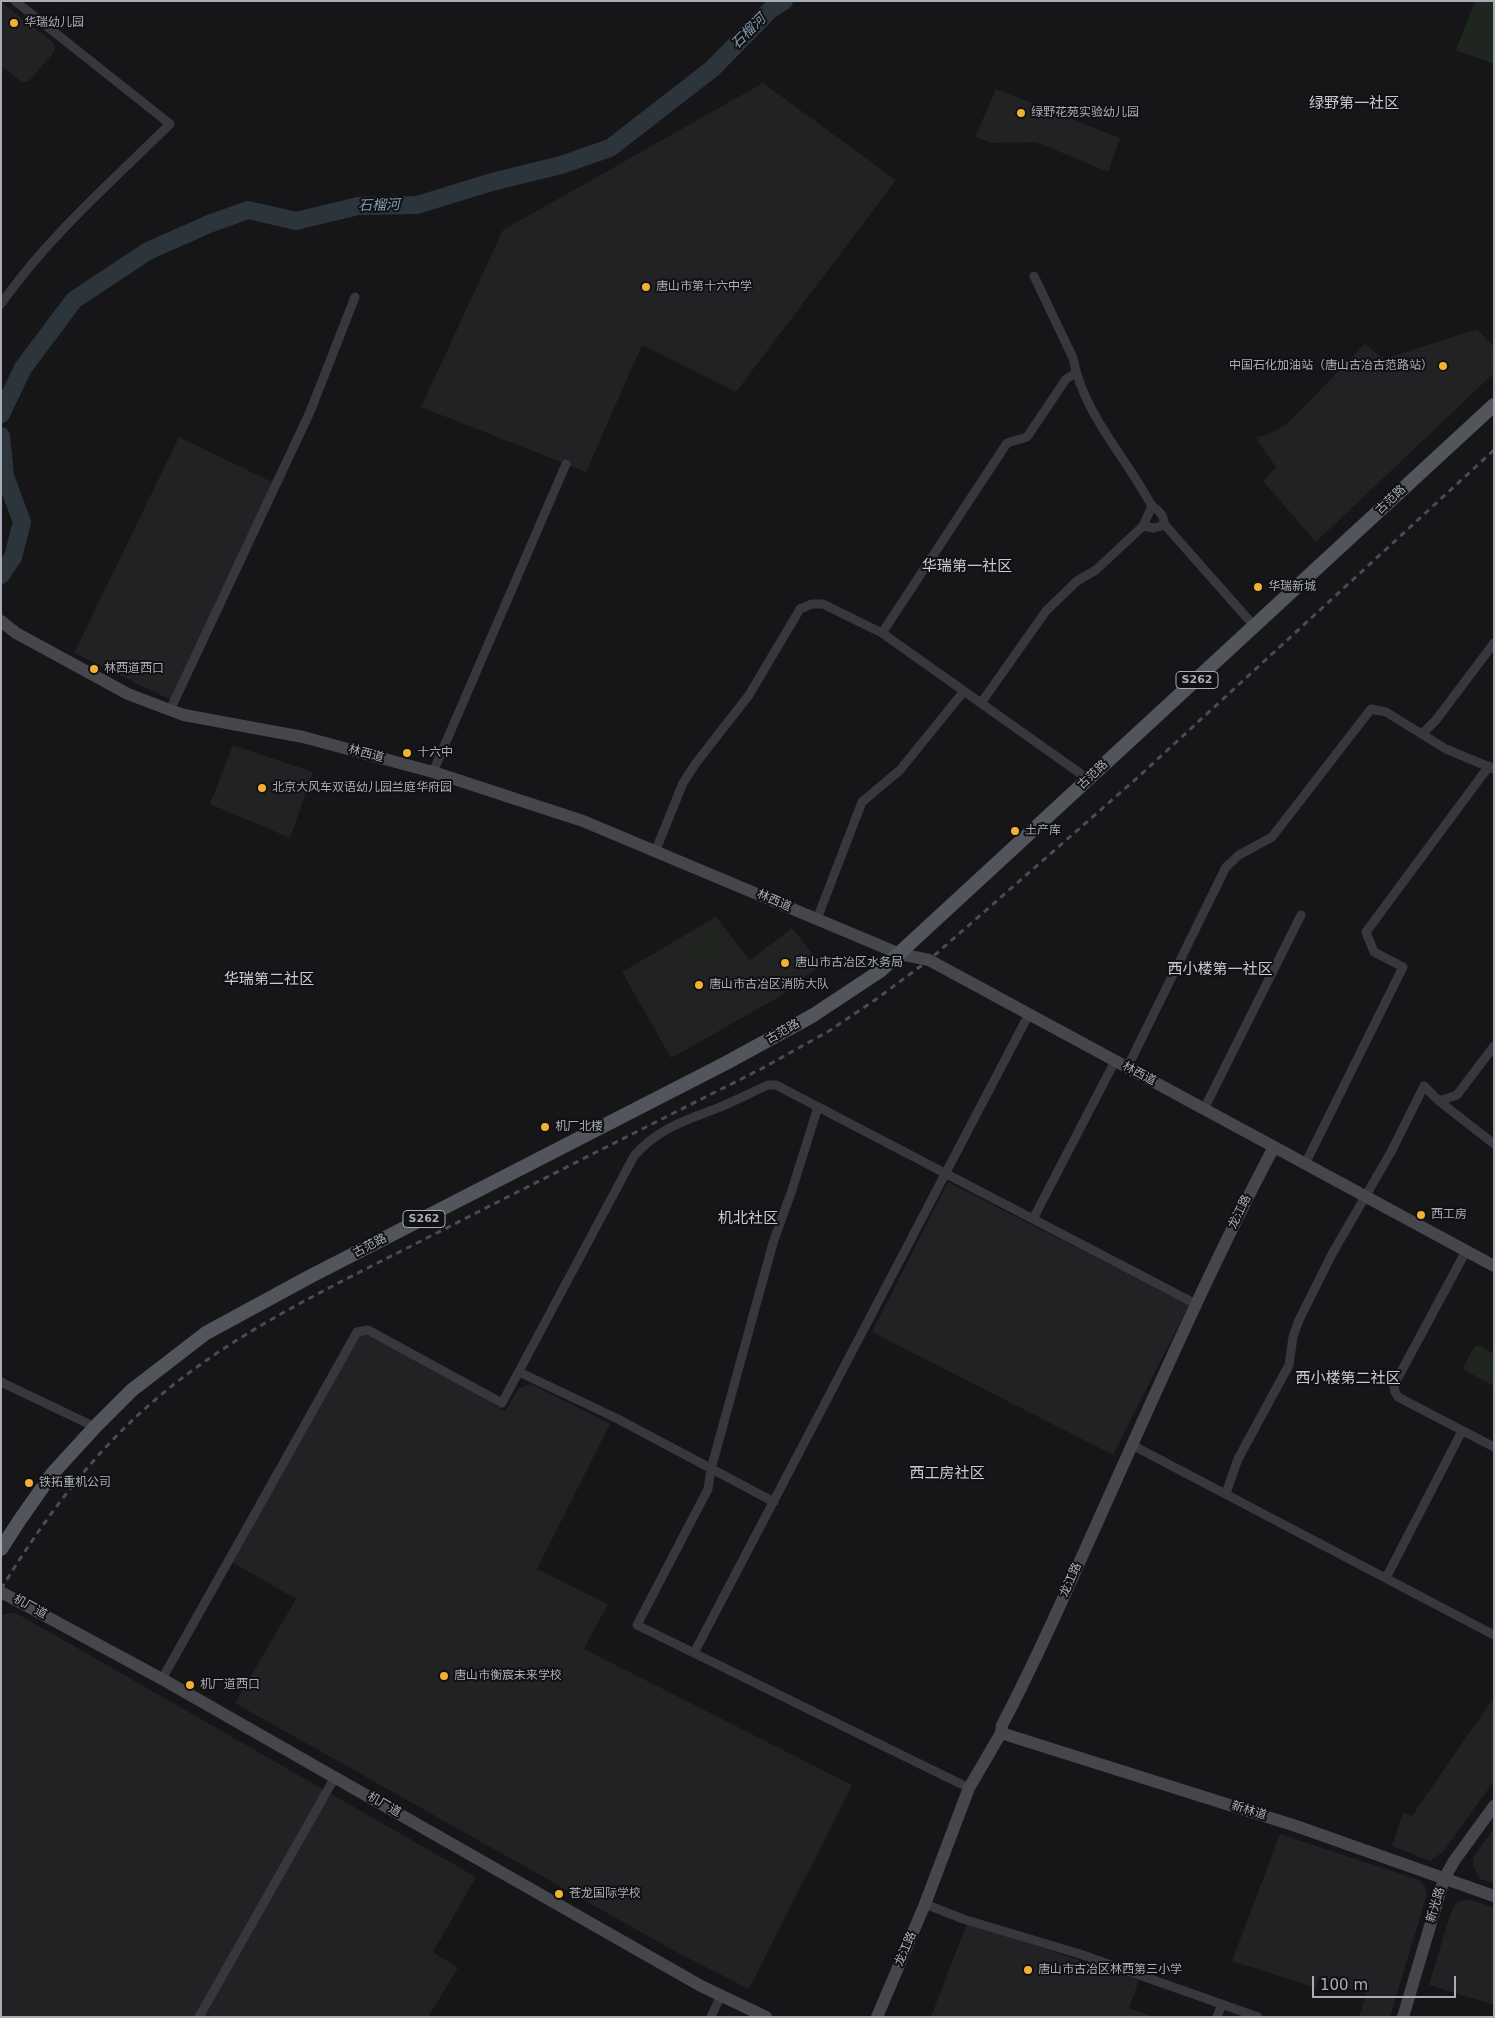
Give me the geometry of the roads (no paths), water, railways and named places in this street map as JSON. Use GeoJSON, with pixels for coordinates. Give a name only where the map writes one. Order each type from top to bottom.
{"type":"FeatureCollection","features":[{"type":"Feature","properties":{"kind":"main road","name":"古范路"},"geometry":{"type":"LineString","coordinates":[[1,1549],[18,1521],[52,1474],[95,1427],[132,1390],[206,1334],[311,1276],[735,1058],[812,1016],[880,971],[1494,405]]}},
{"type":"Feature","properties":{"kind":"street"},"geometry":{"type":"LineString","coordinates":[[1,304],[15,284],[56,237],[170,124],[15,1]]}},
{"type":"Feature","properties":{"kind":"street"},"geometry":{"type":"LineString","coordinates":[[1034,276],[1073,358],[1076,373],[1095,415],[1143,488],[1152,506],[1162,514],[1165,525],[1255,627]]}},
{"type":"Feature","properties":{"kind":"street"},"geometry":{"type":"LineString","coordinates":[[170,710],[310,412],[355,297]]}},
{"type":"Feature","properties":{"kind":"street"},"geometry":{"type":"LineString","coordinates":[[882,633],[1007,443],[1027,437],[1066,379],[1076,373]]}},
{"type":"Feature","properties":{"kind":"street"},"geometry":{"type":"LineString","coordinates":[[433,772],[566,464]]}},
{"type":"Feature","properties":{"kind":"street"},"geometry":{"type":"LineString","coordinates":[[981,703],[1046,611],[1077,581],[1096,570],[1143,526],[1152,506]]}},
{"type":"Feature","properties":{"kind":"street"},"geometry":{"type":"LineString","coordinates":[[1143,526],[1154,528],[1165,525]]}},
{"type":"Feature","properties":{"kind":"street"},"geometry":{"type":"LineString","coordinates":[[655,852],[683,783],[748,695],[800,608],[812,604],[823,604],[882,633],[1088,779]]}},
{"type":"Feature","properties":{"kind":"street","name":"林西道"},"geometry":{"type":"LineString","coordinates":[[2,621],[16,633],[128,694],[170,710],[184,715],[303,737],[433,772],[583,822],[900,954],[928,960],[1494,1266]]}},
{"type":"Feature","properties":{"kind":"street"},"geometry":{"type":"LineString","coordinates":[[1422,734],[1436,720],[1494,643]]}},
{"type":"Feature","properties":{"kind":"street"},"geometry":{"type":"LineString","coordinates":[[817,919],[862,802],[900,770],[964,690]]}},
{"type":"Feature","properties":{"kind":"street"},"geometry":{"type":"LineString","coordinates":[[1127,1068],[1226,867],[1239,855],[1272,837],[1371,709],[1386,712],[1459,756],[1492,767],[1366,932],[1374,952],[1403,967],[1305,1164]]}},
{"type":"Feature","properties":{"kind":"street"},"geometry":{"type":"LineString","coordinates":[[1204,1109],[1301,915]]}},
{"type":"Feature","properties":{"kind":"street"},"geometry":{"type":"LineString","coordinates":[[694,1653],[1029,1014]]}},
{"type":"Feature","properties":{"kind":"street"},"geometry":{"type":"LineString","coordinates":[[1439,1101],[1457,1095],[1494,1046]]}},
{"type":"Feature","properties":{"kind":"street"},"geometry":{"type":"LineString","coordinates":[[1033,1219],[1115,1061]]}},
{"type":"Feature","properties":{"kind":"street"},"geometry":{"type":"LineString","coordinates":[[162,1679],[356,1332],[368,1330],[502,1404],[602,1213],[634,1156],[643,1145],[654,1136],[682,1120],[720,1107],[768,1085],[776,1085],[1196,1304]]}},
{"type":"Feature","properties":{"kind":"street"},"geometry":{"type":"LineString","coordinates":[[1226,1493],[1238,1458],[1288,1365],[1293,1337],[1299,1320],[1332,1254],[1391,1152],[1424,1086],[1439,1101],[1494,1144]]}},
{"type":"Feature","properties":{"kind":"street"},"geometry":{"type":"LineString","coordinates":[[818,1107],[773,1243],[711,1469],[708,1489],[637,1625],[969,1788]]}},
{"type":"Feature","properties":{"kind":"street","name":"龙江路"},"geometry":{"type":"LineString","coordinates":[[878,2017],[925,1904],[969,1788],[1001,1733],[1002,1725],[1046,1635],[1196,1304],[1243,1205],[1274,1147]]}},
{"type":"Feature","properties":{"kind":"street"},"geometry":{"type":"LineString","coordinates":[[1466,1251],[1394,1385],[1398,1397],[1494,1447]]}},
{"type":"Feature","properties":{"kind":"street"},"geometry":{"type":"LineString","coordinates":[[519,1372],[616,1418],[774,1502]]}},
{"type":"Feature","properties":{"kind":"street"},"geometry":{"type":"LineString","coordinates":[[1,1382],[95,1427]]}},
{"type":"Feature","properties":{"kind":"street"},"geometry":{"type":"LineString","coordinates":[[1386,1578],[1462,1431]]}},
{"type":"Feature","properties":{"kind":"street"},"geometry":{"type":"LineString","coordinates":[[1132,1445],[1494,1635]]}},
{"type":"Feature","properties":{"kind":"street","name":"机厂道"},"geometry":{"type":"LineString","coordinates":[[1,1592],[162,1679],[701,1986],[766,2017]]}},
{"type":"Feature","properties":{"kind":"street","name":"新林道"},"geometry":{"type":"LineString","coordinates":[[1001,1733],[1296,1826],[1494,1896]]}},
{"type":"Feature","properties":{"kind":"street"},"geometry":{"type":"LineString","coordinates":[[198,2017],[335,1777]]}},
{"type":"Feature","properties":{"kind":"street","name":"新光路"},"geometry":{"type":"LineString","coordinates":[[1403,2017],[1444,1879],[1454,1861],[1494,1806]]}},
{"type":"Feature","properties":{"kind":"street"},"geometry":{"type":"LineString","coordinates":[[925,1904],[963,1920],[1080,1954],[1258,2017]]}},
{"type":"Feature","properties":{"kind":"street"},"geometry":{"type":"LineString","coordinates":[[711,2017],[721,1995]]}},
{"type":"Feature","properties":{"kind":"street"},"geometry":{"type":"LineString","coordinates":[[1217,2017],[1222,2004]]}},
{"type":"Feature","properties":{"kind":"waterway","name":"石榴河"},"geometry":{"type":"LineString","coordinates":[[1,414],[23,368],[74,300],[148,251],[209,224],[248,210],[296,221],[358,206],[417,205],[492,182],[561,165],[610,148],[712,69],[770,10],[784,1]]}},
{"type":"Feature","properties":{"kind":"waterway","name":"石榴河"},"geometry":{"type":"LineString","coordinates":[[1,436],[5,476],[22,522],[13,557],[1,575]]}},
{"type":"Feature","properties":{"kind":"railway"},"geometry":{"type":"LineString","coordinates":[[1,1589],[33,1539],[86,1469],[126,1426],[148,1406],[210,1358],[243,1336],[311,1297],[761,1069],[829,1031],[929,960],[1136,779],[1494,450]]}},
{"type":"Feature","properties":{"kind":"place","name":"华瑞幼儿园"},"geometry":{"type":"Point","coordinates":[14,23]}},
{"type":"Feature","properties":{"kind":"place","name":"绿野花苑实验幼儿园"},"geometry":{"type":"Point","coordinates":[1021,113]}},
{"type":"Feature","properties":{"kind":"place","name":"唐山市第十六中学"},"geometry":{"type":"Point","coordinates":[646,287]}},
{"type":"Feature","properties":{"kind":"place","name":"中国石化加油站（唐山古冶古范路站）"},"geometry":{"type":"Point","coordinates":[1443,366]}},
{"type":"Feature","properties":{"kind":"place","name":"华瑞新城"},"geometry":{"type":"Point","coordinates":[1258,587]}},
{"type":"Feature","properties":{"kind":"place","name":"林西道西口"},"geometry":{"type":"Point","coordinates":[94,669]}},
{"type":"Feature","properties":{"kind":"place","name":"十六中"},"geometry":{"type":"Point","coordinates":[407,753]}},
{"type":"Feature","properties":{"kind":"place","name":"北京大风车双语幼儿园兰庭华府园"},"geometry":{"type":"Point","coordinates":[262,788]}},
{"type":"Feature","properties":{"kind":"place","name":"土产库"},"geometry":{"type":"Point","coordinates":[1015,831]}},
{"type":"Feature","properties":{"kind":"place","name":"唐山市古冶区水务局"},"geometry":{"type":"Point","coordinates":[785,963]}},
{"type":"Feature","properties":{"kind":"place","name":"唐山市古冶区消防大队"},"geometry":{"type":"Point","coordinates":[699,985]}},
{"type":"Feature","properties":{"kind":"place","name":"机厂北楼"},"geometry":{"type":"Point","coordinates":[545,1127]}},
{"type":"Feature","properties":{"kind":"place","name":"西工房"},"geometry":{"type":"Point","coordinates":[1421,1215]}},
{"type":"Feature","properties":{"kind":"place","name":"铁拓重机公司"},"geometry":{"type":"Point","coordinates":[29,1483]}},
{"type":"Feature","properties":{"kind":"place","name":"唐山市衡宸未来学校"},"geometry":{"type":"Point","coordinates":[444,1676]}},
{"type":"Feature","properties":{"kind":"place","name":"机厂道西口"},"geometry":{"type":"Point","coordinates":[190,1685]}},
{"type":"Feature","properties":{"kind":"place","name":"苍龙国际学校"},"geometry":{"type":"Point","coordinates":[559,1894]}},
{"type":"Feature","properties":{"kind":"place","name":"唐山市古冶区林西第三小学"},"geometry":{"type":"Point","coordinates":[1028,1970]}},
{"type":"Feature","properties":{"kind":"district","name":"绿野第一社区"},"geometry":{"type":"Point","coordinates":[1354,104]}},
{"type":"Feature","properties":{"kind":"district","name":"华瑞第一社区"},"geometry":{"type":"Point","coordinates":[967,567]}},
{"type":"Feature","properties":{"kind":"district","name":"西小楼第一社区"},"geometry":{"type":"Point","coordinates":[1220,970]}},
{"type":"Feature","properties":{"kind":"district","name":"华瑞第二社区"},"geometry":{"type":"Point","coordinates":[269,980]}},
{"type":"Feature","properties":{"kind":"district","name":"机北社区"},"geometry":{"type":"Point","coordinates":[748,1219]}},
{"type":"Feature","properties":{"kind":"district","name":"西小楼第二社区"},"geometry":{"type":"Point","coordinates":[1348,1379]}},
{"type":"Feature","properties":{"kind":"district","name":"西工房社区"},"geometry":{"type":"Point","coordinates":[947,1474]}}]}
